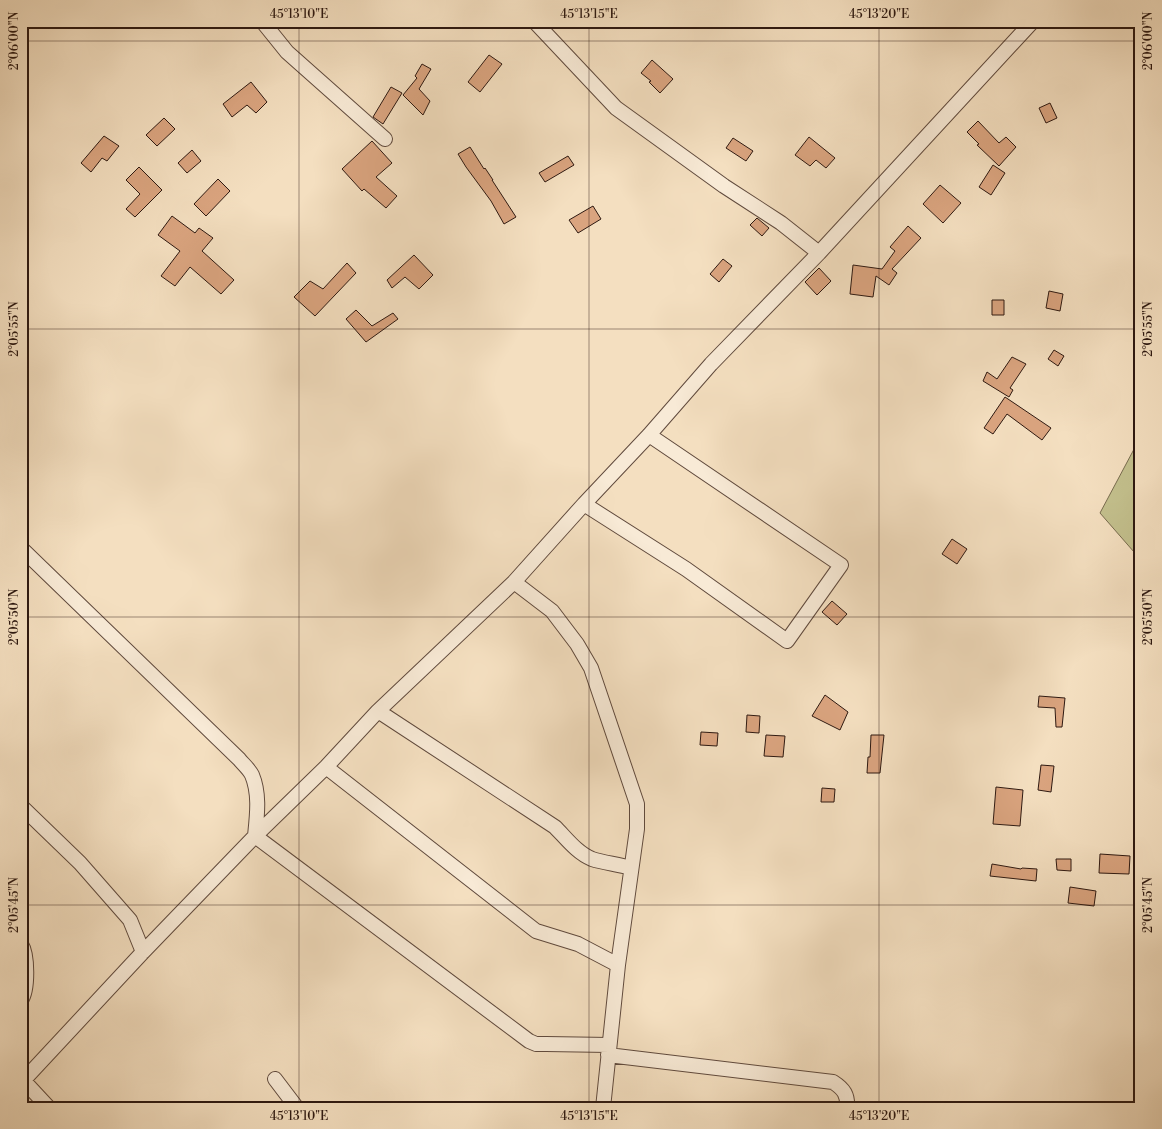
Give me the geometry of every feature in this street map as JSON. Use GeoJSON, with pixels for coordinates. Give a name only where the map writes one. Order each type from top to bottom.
{"type":"FeatureCollection","features":[{"type":"Feature","properties":{"kind":"street"},"geometry":{"type":"LineString","coordinates":[[262,21],[287,52],[385,139]]}},
{"type":"Feature","properties":{"kind":"street"},"geometry":{"type":"LineString","coordinates":[[534,21],[616,108],[724,186],[781,223],[819,253]]}},
{"type":"Feature","properties":{"kind":"street"},"geometry":{"type":"LineString","coordinates":[[49,1108],[22,1081],[143,952],[255,836],[326,767],[378,710],[514,582],[649,435],[711,364],[819,253],[1033,21]]}},
{"type":"Feature","properties":{"kind":"street"},"geometry":{"type":"LineString","coordinates":[[584,504],[686,569],[787,641],[841,565],[649,435]]}},
{"type":"Feature","properties":{"kind":"street"},"geometry":{"type":"LineString","coordinates":[[21,548],[239,759],[251,774],[258,806],[255,836]]}},
{"type":"Feature","properties":{"kind":"street"},"geometry":{"type":"LineString","coordinates":[[514,582],[552,611],[577,644],[591,668],[637,804],[637,828],[618,965],[603,1108]]}},
{"type":"Feature","properties":{"kind":"street"},"geometry":{"type":"LineString","coordinates":[[378,710],[555,827],[579,851],[591,858],[614,862],[631,868]]}},
{"type":"Feature","properties":{"kind":"street"},"geometry":{"type":"LineString","coordinates":[[326,767],[536,931],[578,944],[618,965]]}},
{"type":"Feature","properties":{"kind":"street"},"geometry":{"type":"LineString","coordinates":[[21,806],[80,863],[130,920],[143,952]]}},
{"type":"Feature","properties":{"kind":"street"},"geometry":{"type":"LineString","coordinates":[[255,836],[529,1041],[536,1044],[570,1043],[833,1082],[842,1087],[847,1097],[847,1108]]}},
{"type":"Feature","properties":{"kind":"street"},"geometry":{"type":"LineString","coordinates":[[21,944],[25,952],[26,988],[21,1000]]}},
{"type":"Feature","properties":{"kind":"street"},"geometry":{"type":"LineString","coordinates":[[275,1079],[298,1108]]}},
{"type":"Feature","properties":{"kind":"shaded area"},"geometry":{"type":"Polygon","coordinates":[[[1141,436],[1141,560],[1100,513],[1141,436]]]}},
{"type":"Feature","properties":{"kind":"building"},"geometry":{"type":"Polygon","coordinates":[[[489,55],[502,64],[480,92],[468,82],[489,55]]]}},
{"type":"Feature","properties":{"kind":"building"},"geometry":{"type":"Polygon","coordinates":[[[652,60],[673,79],[660,93],[649,82],[651,81],[641,73],[652,60]]]}},
{"type":"Feature","properties":{"kind":"building"},"geometry":{"type":"Polygon","coordinates":[[[422,64],[431,69],[419,89],[430,101],[423,115],[403,95],[417,78],[415,76],[422,64]]]}},
{"type":"Feature","properties":{"kind":"building"},"geometry":{"type":"Polygon","coordinates":[[[251,82],[267,102],[256,113],[247,105],[232,117],[223,104],[251,82]]]}},
{"type":"Feature","properties":{"kind":"building"},"geometry":{"type":"Polygon","coordinates":[[[391,87],[402,93],[383,124],[373,117],[391,87]]]}},
{"type":"Feature","properties":{"kind":"building"},"geometry":{"type":"Polygon","coordinates":[[[1050,103],[1057,118],[1046,123],[1039,108],[1050,103]]]}},
{"type":"Feature","properties":{"kind":"building"},"geometry":{"type":"Polygon","coordinates":[[[164,118],[175,129],[157,146],[146,135],[164,118]]]}},
{"type":"Feature","properties":{"kind":"building"},"geometry":{"type":"Polygon","coordinates":[[[978,121],[999,143],[1006,137],[1016,147],[999,166],[977,145],[979,144],[967,132],[978,121]]]}},
{"type":"Feature","properties":{"kind":"building"},"geometry":{"type":"Polygon","coordinates":[[[104,136],[119,146],[107,161],[102,158],[91,172],[81,163],[104,136]]]}},
{"type":"Feature","properties":{"kind":"building"},"geometry":{"type":"Polygon","coordinates":[[[809,137],[835,158],[826,168],[816,160],[810,166],[795,155],[809,137]]]}},
{"type":"Feature","properties":{"kind":"building"},"geometry":{"type":"Polygon","coordinates":[[[733,138],[753,151],[746,161],[726,148],[733,138]]]}},
{"type":"Feature","properties":{"kind":"building"},"geometry":{"type":"Polygon","coordinates":[[[372,141],[392,163],[376,177],[397,196],[386,208],[364,189],[362,191],[342,169],[372,141]]]}},
{"type":"Feature","properties":{"kind":"building"},"geometry":{"type":"Polygon","coordinates":[[[470,147],[516,217],[504,224],[491,201],[458,154],[470,147]]]}},
{"type":"Feature","properties":{"kind":"building"},"geometry":{"type":"Polygon","coordinates":[[[192,150],[201,161],[187,173],[178,163],[192,150]]]}},
{"type":"Feature","properties":{"kind":"building"},"geometry":{"type":"Polygon","coordinates":[[[568,156],[574,165],[545,182],[539,173],[568,156]]]}},
{"type":"Feature","properties":{"kind":"building"},"geometry":{"type":"Polygon","coordinates":[[[993,165],[1005,173],[991,195],[979,187],[993,165]]]}},
{"type":"Feature","properties":{"kind":"building"},"geometry":{"type":"Polygon","coordinates":[[[139,167],[162,190],[135,217],[126,209],[140,194],[126,180],[139,167]]]}},
{"type":"Feature","properties":{"kind":"building"},"geometry":{"type":"Polygon","coordinates":[[[218,179],[230,191],[206,216],[194,204],[218,179]]]}},
{"type":"Feature","properties":{"kind":"building"},"geometry":{"type":"Polygon","coordinates":[[[940,185],[961,203],[943,223],[923,204],[940,185]]]}},
{"type":"Feature","properties":{"kind":"building"},"geometry":{"type":"Polygon","coordinates":[[[593,206],[601,219],[578,233],[569,220],[593,206]]]}},
{"type":"Feature","properties":{"kind":"building"},"geometry":{"type":"Polygon","coordinates":[[[172,216],[195,233],[199,228],[213,238],[202,251],[234,280],[221,294],[190,267],[175,286],[161,276],[180,251],[158,235],[172,216]]]}},
{"type":"Feature","properties":{"kind":"building"},"geometry":{"type":"Polygon","coordinates":[[[757,218],[769,228],[762,236],[750,225],[757,218]]]}},
{"type":"Feature","properties":{"kind":"building"},"geometry":{"type":"Polygon","coordinates":[[[908,226],[921,238],[892,269],[897,273],[889,285],[876,276],[873,297],[850,294],[853,265],[882,269],[895,251],[890,247],[908,226]]]}},
{"type":"Feature","properties":{"kind":"building"},"geometry":{"type":"Polygon","coordinates":[[[414,255],[433,275],[419,289],[405,277],[392,288],[387,280],[414,255]]]}},
{"type":"Feature","properties":{"kind":"building"},"geometry":{"type":"Polygon","coordinates":[[[723,259],[732,266],[719,282],[710,274],[723,259]]]}},
{"type":"Feature","properties":{"kind":"building"},"geometry":{"type":"Polygon","coordinates":[[[347,263],[356,273],[315,316],[294,297],[310,281],[323,289],[347,263]]]}},
{"type":"Feature","properties":{"kind":"building"},"geometry":{"type":"Polygon","coordinates":[[[819,268],[831,281],[817,295],[805,282],[819,268]]]}},
{"type":"Feature","properties":{"kind":"building"},"geometry":{"type":"Polygon","coordinates":[[[1049,291],[1063,294],[1060,311],[1046,308],[1049,291]]]}},
{"type":"Feature","properties":{"kind":"building"},"geometry":{"type":"Polygon","coordinates":[[[992,300],[1004,300],[1004,315],[992,315],[992,300]]]}},
{"type":"Feature","properties":{"kind":"building"},"geometry":{"type":"Polygon","coordinates":[[[356,310],[372,326],[393,313],[398,319],[366,342],[346,319],[356,310]]]}},
{"type":"Feature","properties":{"kind":"building"},"geometry":{"type":"Polygon","coordinates":[[[1054,350],[1064,356],[1058,366],[1048,359],[1054,350]]]}},
{"type":"Feature","properties":{"kind":"building"},"geometry":{"type":"Polygon","coordinates":[[[1012,357],[1026,364],[1010,388],[1013,390],[1009,397],[983,381],[987,372],[997,379],[1012,357]]]}},
{"type":"Feature","properties":{"kind":"building"},"geometry":{"type":"Polygon","coordinates":[[[1005,397],[1051,428],[1042,440],[1007,414],[993,434],[984,428],[1005,397]]]}},
{"type":"Feature","properties":{"kind":"building"},"geometry":{"type":"Polygon","coordinates":[[[952,539],[967,549],[957,564],[942,554],[952,539]]]}},
{"type":"Feature","properties":{"kind":"building"},"geometry":{"type":"Polygon","coordinates":[[[832,601],[847,614],[837,625],[822,612],[832,601]]]}},
{"type":"Feature","properties":{"kind":"building"},"geometry":{"type":"Polygon","coordinates":[[[825,695],[848,712],[840,730],[812,716],[825,695]]]}},
{"type":"Feature","properties":{"kind":"building"},"geometry":{"type":"Polygon","coordinates":[[[1039,696],[1065,698],[1062,727],[1056,727],[1055,708],[1038,707],[1039,696]]]}},
{"type":"Feature","properties":{"kind":"building"},"geometry":{"type":"Polygon","coordinates":[[[747,715],[760,716],[759,733],[746,732],[747,715]]]}},
{"type":"Feature","properties":{"kind":"building"},"geometry":{"type":"Polygon","coordinates":[[[701,732],[718,733],[717,746],[700,745],[701,732]]]}},
{"type":"Feature","properties":{"kind":"building"},"geometry":{"type":"Polygon","coordinates":[[[766,735],[785,736],[783,757],[764,756],[766,735]]]}},
{"type":"Feature","properties":{"kind":"building"},"geometry":{"type":"Polygon","coordinates":[[[871,735],[884,735],[880,773],[867,773],[871,735]]]}},
{"type":"Feature","properties":{"kind":"building"},"geometry":{"type":"Polygon","coordinates":[[[1041,765],[1054,766],[1051,792],[1038,790],[1041,765]]]}},
{"type":"Feature","properties":{"kind":"building"},"geometry":{"type":"Polygon","coordinates":[[[996,787],[1023,790],[1020,826],[993,824],[996,787]]]}},
{"type":"Feature","properties":{"kind":"building"},"geometry":{"type":"Polygon","coordinates":[[[822,788],[835,789],[834,802],[821,802],[822,788]]]}},
{"type":"Feature","properties":{"kind":"building"},"geometry":{"type":"Polygon","coordinates":[[[1100,854],[1130,856],[1129,874],[1099,873],[1100,854]]]}},
{"type":"Feature","properties":{"kind":"building"},"geometry":{"type":"Polygon","coordinates":[[[1056,859],[1071,859],[1071,871],[1057,870],[1056,859]]]}},
{"type":"Feature","properties":{"kind":"building"},"geometry":{"type":"Polygon","coordinates":[[[992,864],[1021,869],[1037,869],[1036,881],[990,876],[992,864]]]}},
{"type":"Feature","properties":{"kind":"building"},"geometry":{"type":"Polygon","coordinates":[[[1070,887],[1096,891],[1094,906],[1068,903],[1070,887]]]}}]}
